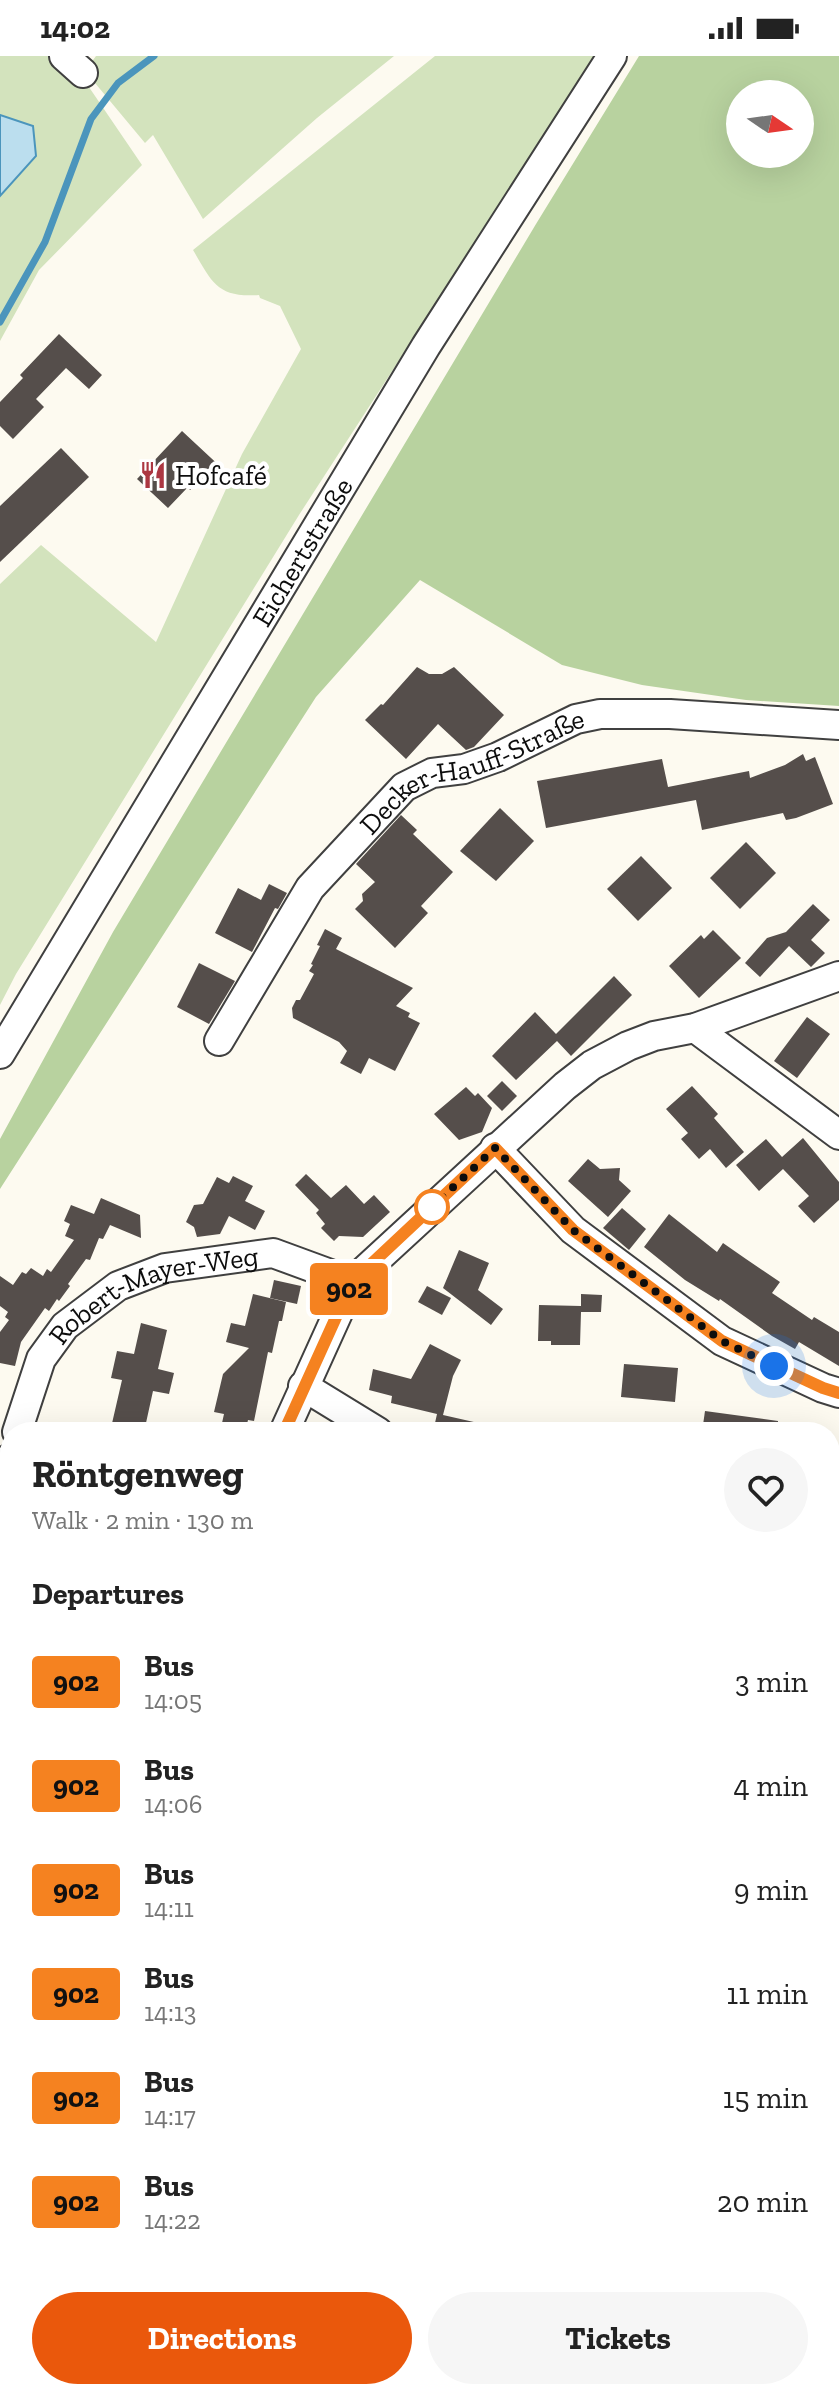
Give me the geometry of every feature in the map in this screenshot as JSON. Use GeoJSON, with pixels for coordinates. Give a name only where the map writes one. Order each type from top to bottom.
{"type":"FeatureCollection","features":[{"type":"Feature","properties":{"kind":"street","name":"Eichertstraße"},"geometry":{"type":"LineString","coordinates":[[0,1054],[426,346],[612,56]]}},
{"type":"Feature","properties":{"kind":"street","name":"Decker-Hauff-Straße"},"geometry":{"type":"LineString","coordinates":[[219,1041],[310,888],[404,787],[432,773],[464,769],[498,757],[576,719],[600,714],[670,714],[839,725]]}},
{"type":"Feature","properties":{"kind":"street"},"geometry":{"type":"LineString","coordinates":[[288,1422],[352,1282],[565,1086],[592,1065],[654,1036],[695,1028],[839,976]]}},
{"type":"Feature","properties":{"kind":"street"},"geometry":{"type":"LineString","coordinates":[[695,1028],[839,1135]]}},
{"type":"Feature","properties":{"kind":"street"},"geometry":{"type":"LineString","coordinates":[[495,1148],[573,1230],[722,1341],[839,1393]]}},
{"type":"Feature","properties":{"kind":"street","name":"Robert-Mayer-Weg"},"geometry":{"type":"LineString","coordinates":[[20,1422],[41,1359],[65,1326],[118,1286],[165,1268],[273,1253],[352,1282]]}},
{"type":"Feature","properties":{"kind":"street"},"geometry":{"type":"LineString","coordinates":[[303,1386],[362,1422]]}},
{"type":"Feature","properties":{"kind":"green space"},"geometry":{"type":"Polygon","coordinates":[[[0,56],[60,56],[78,71],[142,165],[39,270],[0,341],[0,196],[36,156],[32,126],[0,115],[0,56]]]}},
{"type":"Feature","properties":{"kind":"green space"},"geometry":{"type":"Polygon","coordinates":[[[96,56],[394,56],[317,118],[203,219],[153,135],[145,143],[85,71],[96,56]]]}},
{"type":"Feature","properties":{"kind":"green space"},"geometry":{"type":"Polygon","coordinates":[[[435,56],[596,56],[299,515],[16,974],[0,1005],[0,584],[41,545],[156,642],[242,454],[301,349],[280,306],[259,295],[234,294],[217,286],[193,250],[435,56]]]}},
{"type":"Feature","properties":{"kind":"green space"},"geometry":{"type":"Polygon","coordinates":[[[639,56],[839,56],[839,706],[746,700],[642,685],[562,665],[420,580],[316,697],[0,1189],[0,1139],[113,932],[639,56]]]}},
{"type":"Feature","properties":{"kind":"water"},"geometry":{"type":"Polygon","coordinates":[[[0,115],[33,126],[36,156],[0,196],[0,115]]]}},
{"type":"Feature","properties":{"kind":"building"},"geometry":{"type":"Polygon","coordinates":[[[59,334],[102,375],[89,389],[66,368],[36,399],[44,407],[13,439],[0,426],[0,402],[23,378],[20,375],[59,334]]]}},
{"type":"Feature","properties":{"kind":"building"},"geometry":{"type":"Polygon","coordinates":[[[182,431],[225,471],[209,488],[200,480],[190,490],[188,487],[168,508],[137,479],[182,431]]]}},
{"type":"Feature","properties":{"kind":"building"},"geometry":{"type":"Polygon","coordinates":[[[61,448],[89,477],[0,562],[0,506],[61,448]]]}},
{"type":"Feature","properties":{"kind":"building"},"geometry":{"type":"Polygon","coordinates":[[[417,667],[429,674],[442,674],[454,667],[504,715],[474,747],[466,750],[438,724],[406,759],[365,720],[417,667]]]}},
{"type":"Feature","properties":{"kind":"building"},"geometry":{"type":"Polygon","coordinates":[[[803,754],[806,761],[815,757],[833,804],[796,818],[786,820],[783,813],[702,830],[696,800],[546,828],[537,781],[662,759],[668,787],[749,771],[750,778],[785,765],[803,754]]]}},
{"type":"Feature","properties":{"kind":"building"},"geometry":{"type":"Polygon","coordinates":[[[500,808],[534,841],[496,881],[460,851],[500,808]]]}},
{"type":"Feature","properties":{"kind":"building"},"geometry":{"type":"Polygon","coordinates":[[[401,815],[417,830],[413,834],[453,872],[421,906],[428,913],[395,948],[355,909],[363,901],[362,894],[375,882],[356,864],[401,815]]]}},
{"type":"Feature","properties":{"kind":"building"},"geometry":{"type":"Polygon","coordinates":[[[746,842],[776,873],[740,909],[710,878],[746,842]]]}},
{"type":"Feature","properties":{"kind":"building"},"geometry":{"type":"Polygon","coordinates":[[[641,856],[672,888],[638,921],[607,889],[641,856]]]}},
{"type":"Feature","properties":{"kind":"building"},"geometry":{"type":"Polygon","coordinates":[[[269,884],[287,893],[278,909],[275,908],[252,952],[215,933],[238,888],[261,900],[269,884]]]}},
{"type":"Feature","properties":{"kind":"building"},"geometry":{"type":"Polygon","coordinates":[[[813,904],[830,920],[811,940],[825,953],[811,967],[789,946],[760,977],[745,963],[767,938],[786,932],[813,904]]]}},
{"type":"Feature","properties":{"kind":"building"},"geometry":{"type":"Polygon","coordinates":[[[325,929],[342,938],[336,949],[413,988],[396,1006],[420,1023],[395,1071],[369,1058],[361,1074],[340,1063],[347,1051],[339,1042],[293,1018],[292,1008],[314,974],[309,971],[325,929]]]}},
{"type":"Feature","properties":{"kind":"building"},"geometry":{"type":"Polygon","coordinates":[[[713,930],[741,958],[699,998],[669,966],[701,935],[704,939],[713,930]]]}},
{"type":"Feature","properties":{"kind":"building"},"geometry":{"type":"Polygon","coordinates":[[[199,963],[235,981],[209,1024],[177,1007],[199,963]]]}},
{"type":"Feature","properties":{"kind":"building"},"geometry":{"type":"Polygon","coordinates":[[[614,976],[632,995],[571,1056],[557,1041],[516,1080],[492,1056],[535,1012],[556,1034],[614,976]]]}},
{"type":"Feature","properties":{"kind":"building"},"geometry":{"type":"Polygon","coordinates":[[[807,1017],[830,1034],[797,1078],[774,1061],[807,1017]]]}},
{"type":"Feature","properties":{"kind":"building"},"geometry":{"type":"Polygon","coordinates":[[[502,1081],[517,1096],[502,1111],[487,1096],[502,1081]]]}},
{"type":"Feature","properties":{"kind":"building"},"geometry":{"type":"Polygon","coordinates":[[[692,1086],[718,1114],[714,1118],[744,1152],[726,1168],[710,1149],[699,1159],[681,1139],[688,1133],[666,1109],[692,1086]]]}},
{"type":"Feature","properties":{"kind":"building"},"geometry":{"type":"Polygon","coordinates":[[[466,1087],[475,1096],[478,1093],[492,1108],[482,1132],[459,1140],[434,1114],[466,1087]]]}},
{"type":"Feature","properties":{"kind":"building"},"geometry":{"type":"Polygon","coordinates":[[[803,1138],[839,1182],[839,1200],[814,1223],[798,1206],[809,1196],[783,1169],[759,1191],[736,1165],[766,1139],[782,1157],[803,1138]]]}},
{"type":"Feature","properties":{"kind":"building"},"geometry":{"type":"Polygon","coordinates":[[[588,1159],[600,1169],[620,1168],[619,1180],[631,1191],[608,1217],[568,1181],[588,1159]]]}},
{"type":"Feature","properties":{"kind":"building"},"geometry":{"type":"Polygon","coordinates":[[[306,1174],[331,1198],[346,1185],[364,1204],[374,1195],[390,1212],[363,1237],[339,1236],[334,1241],[321,1228],[325,1224],[316,1213],[319,1210],[295,1185],[306,1174]]]}},
{"type":"Feature","properties":{"kind":"building"},"geometry":{"type":"Polygon","coordinates":[[[233,1176],[253,1186],[245,1201],[265,1211],[255,1230],[229,1216],[220,1234],[197,1237],[194,1227],[186,1222],[194,1205],[203,1204],[217,1177],[229,1183],[233,1176]]]}},
{"type":"Feature","properties":{"kind":"building"},"geometry":{"type":"Polygon","coordinates":[[[101,1198],[140,1215],[141,1238],[110,1225],[103,1239],[99,1238],[90,1260],[86,1259],[59,1301],[57,1299],[49,1311],[45,1308],[21,1342],[15,1366],[0,1363],[0,1332],[9,1320],[5,1317],[8,1312],[0,1306],[0,1276],[13,1285],[22,1272],[26,1274],[31,1268],[43,1276],[47,1269],[51,1272],[74,1240],[65,1236],[70,1224],[64,1221],[71,1205],[94,1214],[101,1198]]]}},
{"type":"Feature","properties":{"kind":"building"},"geometry":{"type":"Polygon","coordinates":[[[622,1208],[646,1229],[629,1250],[603,1228],[622,1208]]]}},
{"type":"Feature","properties":{"kind":"building"},"geometry":{"type":"Polygon","coordinates":[[[669,1214],[717,1252],[723,1243],[780,1282],[772,1293],[812,1320],[814,1317],[839,1332],[839,1366],[799,1342],[795,1349],[772,1336],[720,1299],[685,1280],[644,1247],[669,1214]]]}},
{"type":"Feature","properties":{"kind":"building"},"geometry":{"type":"Polygon","coordinates":[[[459,1250],[489,1263],[478,1290],[503,1309],[491,1325],[443,1288],[459,1250]]]}},
{"type":"Feature","properties":{"kind":"building"},"geometry":{"type":"Polygon","coordinates":[[[274,1280],[301,1286],[297,1304],[270,1298],[274,1280]]]}},
{"type":"Feature","properties":{"kind":"building"},"geometry":{"type":"Polygon","coordinates":[[[427,1286],[451,1298],[442,1315],[418,1302],[427,1286]]]}},
{"type":"Feature","properties":{"kind":"building"},"geometry":{"type":"Polygon","coordinates":[[[253,1294],[286,1302],[272,1353],[268,1352],[254,1421],[222,1422],[224,1414],[214,1412],[223,1374],[249,1348],[226,1342],[231,1323],[245,1326],[253,1294]]]}},
{"type":"Feature","properties":{"kind":"building"},"geometry":{"type":"Polygon","coordinates":[[[581,1294],[602,1295],[601,1312],[581,1312],[580,1345],[551,1345],[551,1341],[538,1341],[539,1305],[581,1306],[581,1294]]]}},
{"type":"Feature","properties":{"kind":"building"},"geometry":{"type":"Polygon","coordinates":[[[141,1323],[167,1330],[158,1369],[174,1373],[169,1394],[153,1391],[146,1422],[112,1422],[122,1380],[111,1378],[117,1351],[134,1354],[141,1323]]]}},
{"type":"Feature","properties":{"kind":"building"},"geometry":{"type":"Polygon","coordinates":[[[430,1344],[461,1360],[453,1376],[443,1415],[474,1422],[435,1422],[437,1414],[391,1403],[392,1396],[369,1390],[373,1369],[411,1379],[430,1344]]]}},
{"type":"Feature","properties":{"kind":"building"},"geometry":{"type":"Polygon","coordinates":[[[624,1364],[678,1368],[675,1402],[621,1397],[624,1364]]]}},
{"type":"Feature","properties":{"kind":"building"},"geometry":{"type":"Polygon","coordinates":[[[705,1411],[778,1421],[778,1422],[703,1422],[705,1411]]]}},
{"type":"Feature","properties":{"kind":"waterway"},"geometry":{"type":"LineString","coordinates":[[0,322],[45,242],[91,119],[118,83],[154,56]]}},
{"type":"Feature","properties":{"kind":"bus line","name":"902"},"geometry":{"type":"LineString","coordinates":[[288,1422],[352,1282],[495,1148],[573,1230],[722,1341],[839,1393]]}},
{"type":"Feature","properties":{"kind":"place","name":"Hofcafé"},"geometry":{"type":"Point","coordinates":[153,475]}},
{"type":"Feature","properties":{"kind":"route"},"geometry":{"type":"LineString","coordinates":[[432,1207],[495,1148],[573,1230],[722,1341],[774,1366]]}}]}
